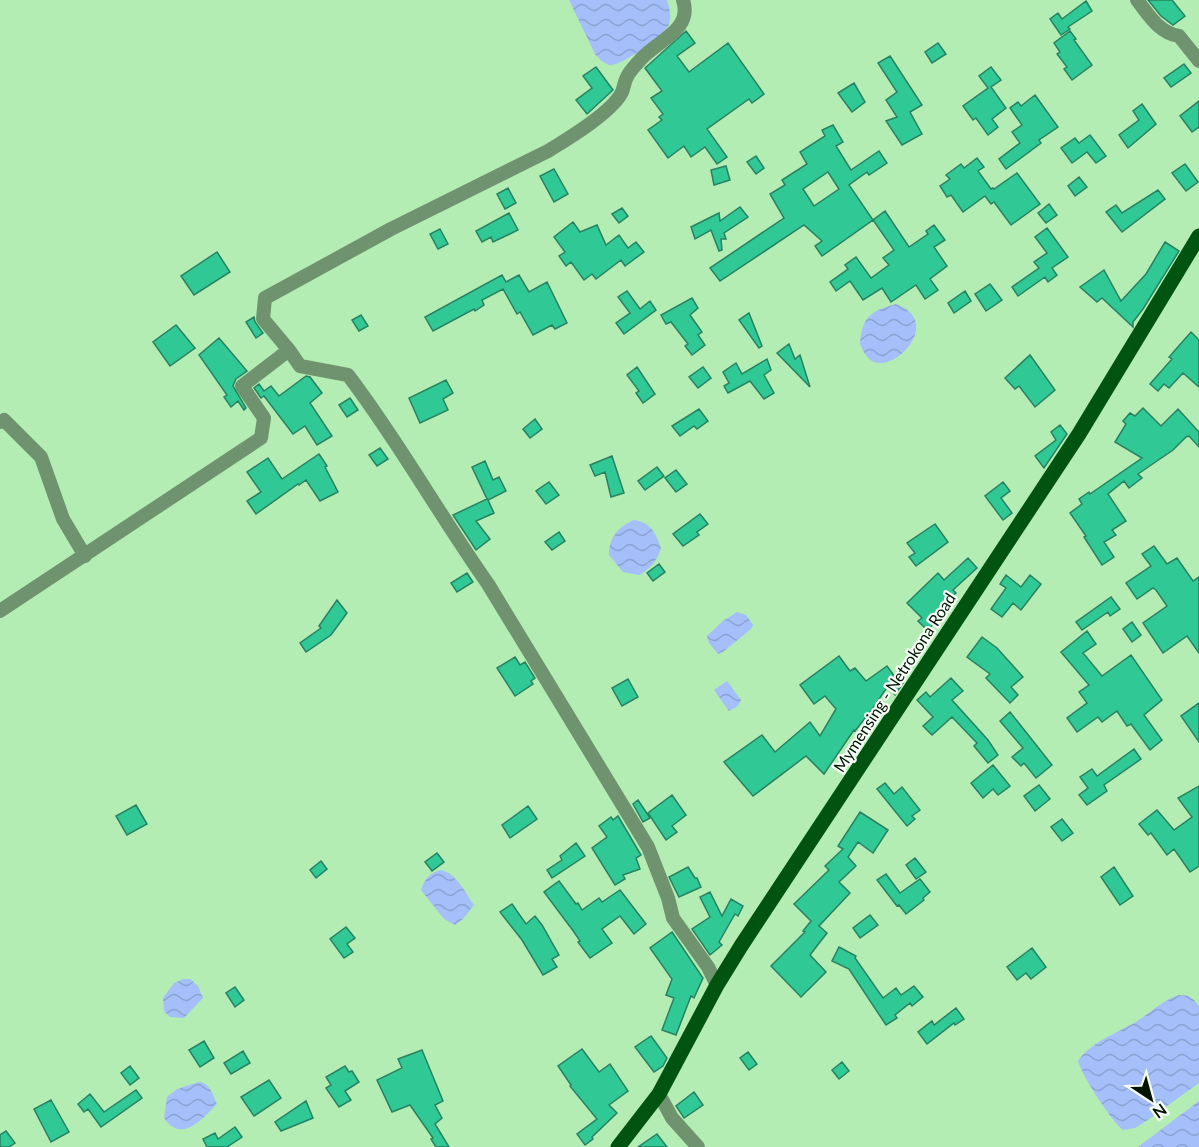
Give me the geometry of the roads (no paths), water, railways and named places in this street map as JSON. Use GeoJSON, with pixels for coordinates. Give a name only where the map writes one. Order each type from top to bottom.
{"type":"FeatureCollection","features":[{"type":"Feature","properties":{"kind":"main road","name":"Mymensing - Netrokona Road"},"geometry":{"type":"LineString","coordinates":[[618,1147],[659,1094],[717,985],[1079,434],[1199,236]]}},
{"type":"Feature","properties":{"kind":"street"},"geometry":{"type":"LineString","coordinates":[[683,0],[685,14],[681,25],[641,60],[626,77],[621,94],[605,111],[548,151],[391,229],[265,298],[263,319],[300,366],[348,375],[370,404],[458,542],[488,584],[648,847],[668,898],[673,918],[708,967],[717,985]]}},
{"type":"Feature","properties":{"kind":"street"},"geometry":{"type":"LineString","coordinates":[[1137,0],[1159,28],[1179,36],[1199,61]]}},
{"type":"Feature","properties":{"kind":"street"},"geometry":{"type":"LineString","coordinates":[[0,611],[261,438],[264,418],[242,386],[289,350]]}},
{"type":"Feature","properties":{"kind":"street"},"geometry":{"type":"LineString","coordinates":[[0,422],[4,420],[41,457],[63,519],[85,556]]}},
{"type":"Feature","properties":{"kind":"street"},"geometry":{"type":"LineString","coordinates":[[659,1094],[672,1118],[698,1147]]}},
{"type":"Feature","properties":{"kind":"water"},"geometry":{"type":"Polygon","coordinates":[[[569,0],[667,0],[670,21],[660,35],[633,55],[617,64],[606,64],[595,54],[569,0]]]}},
{"type":"Feature","properties":{"kind":"water"},"geometry":{"type":"Polygon","coordinates":[[[896,304],[909,311],[915,320],[916,330],[913,340],[898,357],[888,362],[875,363],[867,356],[860,344],[863,327],[874,312],[896,304]]]}},
{"type":"Feature","properties":{"kind":"water"},"geometry":{"type":"Polygon","coordinates":[[[634,520],[649,526],[661,548],[653,564],[639,575],[623,572],[609,555],[609,549],[616,533],[634,520]]]}},
{"type":"Feature","properties":{"kind":"water"},"geometry":{"type":"Polygon","coordinates":[[[737,612],[746,615],[753,625],[751,629],[718,654],[709,643],[707,636],[737,612]]]}},
{"type":"Feature","properties":{"kind":"water"},"geometry":{"type":"Polygon","coordinates":[[[727,681],[741,700],[738,706],[729,711],[714,690],[727,681]]]}},
{"type":"Feature","properties":{"kind":"water"},"geometry":{"type":"Polygon","coordinates":[[[441,870],[456,879],[474,905],[455,925],[444,919],[421,890],[428,877],[441,870]]]}},
{"type":"Feature","properties":{"kind":"water"},"geometry":{"type":"Polygon","coordinates":[[[190,979],[198,986],[203,998],[184,1018],[170,1017],[164,1011],[163,998],[174,983],[190,979]]]}},
{"type":"Feature","properties":{"kind":"water"},"geometry":{"type":"Polygon","coordinates":[[[1179,995],[1191,998],[1199,1006],[1199,1083],[1142,1124],[1123,1130],[1098,1097],[1078,1061],[1097,1043],[1179,995]]]}},
{"type":"Feature","properties":{"kind":"water"},"geometry":{"type":"Polygon","coordinates":[[[199,1082],[208,1087],[217,1104],[192,1126],[178,1129],[164,1118],[167,1097],[177,1089],[199,1082]]]}},
{"type":"Feature","properties":{"kind":"water"},"geometry":{"type":"Polygon","coordinates":[[[1199,1101],[1199,1147],[1138,1147],[1199,1101]]]}}]}
